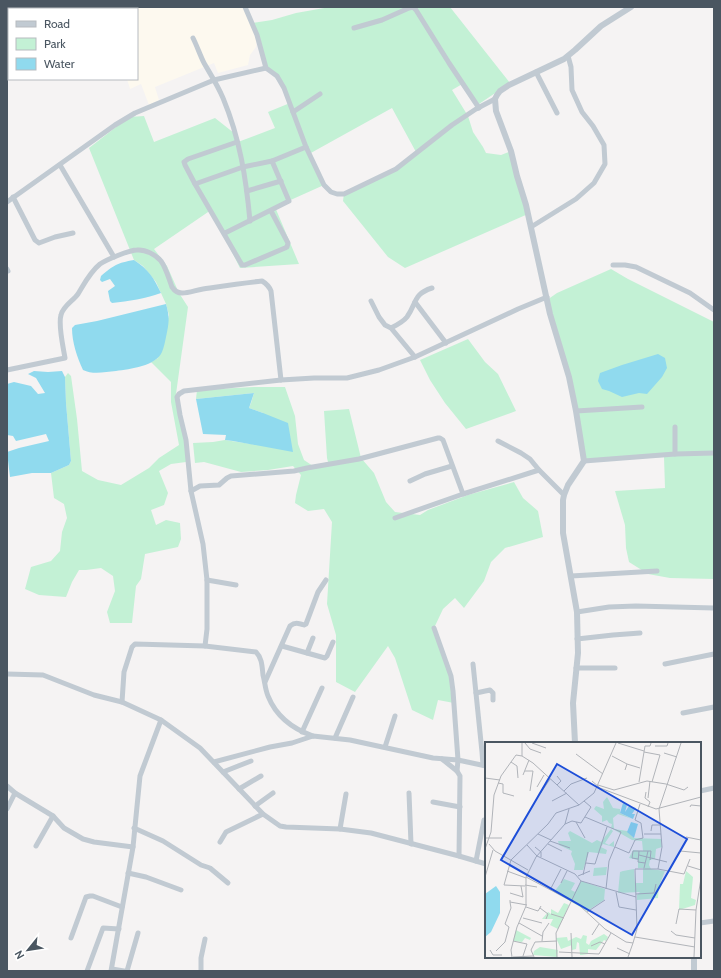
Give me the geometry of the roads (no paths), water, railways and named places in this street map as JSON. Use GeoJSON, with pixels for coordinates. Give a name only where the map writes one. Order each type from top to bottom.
{"type":"FeatureCollection","features":[{"type":"Feature","properties":{"kind":"street"},"geometry":{"type":"LineString","coordinates":[[245,7],[257,35],[266,68],[277,76],[284,88],[306,147],[324,185],[330,192],[344,194],[396,170],[447,129],[495,99]]}},
{"type":"Feature","properties":{"kind":"street"},"geometry":{"type":"LineString","coordinates":[[575,742],[574,703],[578,653],[577,612],[563,534],[562,514],[564,495],[568,485],[584,461],[569,377],[546,297],[526,205],[496,111],[495,99],[496,95],[509,85],[564,59],[601,26],[631,7]]}},
{"type":"Feature","properties":{"kind":"street"},"geometry":{"type":"LineString","coordinates":[[354,28],[382,20],[409,8],[413,8],[416,10],[479,108]]}},
{"type":"Feature","properties":{"kind":"street"},"geometry":{"type":"LineString","coordinates":[[193,38],[203,61],[224,100],[238,142],[247,191],[250,221]]}},
{"type":"Feature","properties":{"kind":"street"},"geometry":{"type":"LineString","coordinates":[[531,227],[576,199],[594,183],[605,164],[604,145],[593,126],[582,112],[572,90],[571,67],[568,56]]}},
{"type":"Feature","properties":{"kind":"street"},"geometry":{"type":"LineString","coordinates":[[7,202],[128,117],[214,80],[266,68]]}},
{"type":"Feature","properties":{"kind":"street"},"geometry":{"type":"LineString","coordinates":[[536,72],[557,113]]}},
{"type":"Feature","properties":{"kind":"street"},"geometry":{"type":"LineString","coordinates":[[293,112],[320,94]]}},
{"type":"Feature","properties":{"kind":"street"},"geometry":{"type":"LineString","coordinates":[[238,142],[188,159],[184,162],[195,184],[242,265],[287,247],[288,243],[271,210]]}},
{"type":"Feature","properties":{"kind":"street"},"geometry":{"type":"LineString","coordinates":[[195,184],[243,167],[272,161],[306,147]]}},
{"type":"Feature","properties":{"kind":"street"},"geometry":{"type":"LineString","coordinates":[[225,234],[289,201],[272,161]]}},
{"type":"Feature","properties":{"kind":"street"},"geometry":{"type":"LineString","coordinates":[[60,165],[114,257]]}},
{"type":"Feature","properties":{"kind":"street"},"geometry":{"type":"LineString","coordinates":[[247,191],[281,181]]}},
{"type":"Feature","properties":{"kind":"street"},"geometry":{"type":"LineString","coordinates":[[13,197],[37,242],[39,243],[55,237],[73,233]]}},
{"type":"Feature","properties":{"kind":"street"},"geometry":{"type":"LineString","coordinates":[[7,370],[65,358],[60,321],[61,314],[100,264],[114,257],[137,250],[151,253],[163,263],[174,290],[178,292],[183,293],[262,281],[266,283],[271,291],[281,380]]}},
{"type":"Feature","properties":{"kind":"street"},"geometry":{"type":"LineString","coordinates":[[613,265],[636,267],[690,293],[714,310]]}},
{"type":"Feature","properties":{"kind":"street"},"geometry":{"type":"LineString","coordinates":[[391,328],[408,316],[419,295],[432,288]]}},
{"type":"Feature","properties":{"kind":"street"},"geometry":{"type":"LineString","coordinates":[[205,646],[207,629],[207,580],[203,544],[191,491],[186,440],[177,397],[179,394],[184,391],[281,380],[347,378],[379,370],[415,357],[546,297]]}},
{"type":"Feature","properties":{"kind":"street"},"geometry":{"type":"LineString","coordinates":[[371,301],[385,325],[391,328],[415,357]]}},
{"type":"Feature","properties":{"kind":"street"},"geometry":{"type":"LineString","coordinates":[[415,302],[446,343]]}},
{"type":"Feature","properties":{"kind":"street"},"geometry":{"type":"LineString","coordinates":[[576,411],[642,407]]}},
{"type":"Feature","properties":{"kind":"street"},"geometry":{"type":"LineString","coordinates":[[675,427],[675,454]]}},
{"type":"Feature","properties":{"kind":"street"},"geometry":{"type":"LineString","coordinates":[[191,491],[200,486],[219,485],[231,476],[294,471],[359,459],[440,438],[443,440],[463,494]]}},
{"type":"Feature","properties":{"kind":"street"},"geometry":{"type":"LineString","coordinates":[[498,440],[530,459],[564,495]]}},
{"type":"Feature","properties":{"kind":"street"},"geometry":{"type":"LineString","coordinates":[[584,461],[675,454],[714,453]]}},
{"type":"Feature","properties":{"kind":"street"},"geometry":{"type":"LineString","coordinates":[[410,481],[425,474],[452,466]]}},
{"type":"Feature","properties":{"kind":"street"},"geometry":{"type":"LineString","coordinates":[[395,518],[463,494],[539,470]]}},
{"type":"Feature","properties":{"kind":"street"},"geometry":{"type":"LineString","coordinates":[[571,576],[657,571]]}},
{"type":"Feature","properties":{"kind":"street"},"geometry":{"type":"LineString","coordinates":[[207,580],[236,585]]}},
{"type":"Feature","properties":{"kind":"street"},"geometry":{"type":"LineString","coordinates":[[265,683],[290,626],[296,623],[306,624],[318,592],[326,580]]}},
{"type":"Feature","properties":{"kind":"street"},"geometry":{"type":"LineString","coordinates":[[577,612],[608,607],[636,606],[714,608]]}},
{"type":"Feature","properties":{"kind":"street"},"geometry":{"type":"LineString","coordinates":[[434,628],[451,676],[458,760],[457,771]]}},
{"type":"Feature","properties":{"kind":"street"},"geometry":{"type":"LineString","coordinates":[[577,638],[640,633]]}},
{"type":"Feature","properties":{"kind":"street"},"geometry":{"type":"LineString","coordinates":[[307,653],[313,638]]}},
{"type":"Feature","properties":{"kind":"street"},"geometry":{"type":"LineString","coordinates":[[282,646],[325,658],[333,642]]}},
{"type":"Feature","properties":{"kind":"street"},"geometry":{"type":"LineString","coordinates":[[122,702],[124,672],[134,645],[205,646],[256,652],[261,658],[268,695],[274,707],[280,716],[302,732],[313,736],[350,740],[484,766],[473,664]]}},
{"type":"Feature","properties":{"kind":"street"},"geometry":{"type":"LineString","coordinates":[[665,664],[714,654]]}},
{"type":"Feature","properties":{"kind":"street"},"geometry":{"type":"LineString","coordinates":[[576,668],[615,668]]}},
{"type":"Feature","properties":{"kind":"street"},"geometry":{"type":"LineString","coordinates":[[7,674],[43,675],[94,694],[122,702],[161,720],[200,748],[263,814],[280,826],[286,828],[340,829],[371,833],[485,864]]}},
{"type":"Feature","properties":{"kind":"street"},"geometry":{"type":"LineString","coordinates":[[302,732],[322,688]]}},
{"type":"Feature","properties":{"kind":"street"},"geometry":{"type":"LineString","coordinates":[[476,693],[490,690],[493,693],[493,700]]}},
{"type":"Feature","properties":{"kind":"street"},"geometry":{"type":"LineString","coordinates":[[334,738],[354,697]]}},
{"type":"Feature","properties":{"kind":"street"},"geometry":{"type":"LineString","coordinates":[[683,713],[714,707]]}},
{"type":"Feature","properties":{"kind":"street"},"geometry":{"type":"LineString","coordinates":[[385,747],[394,716]]}},
{"type":"Feature","properties":{"kind":"street"},"geometry":{"type":"LineString","coordinates":[[138,933],[125,971],[112,970],[133,847],[140,776],[161,720]]}},
{"type":"Feature","properties":{"kind":"street"},"geometry":{"type":"LineString","coordinates":[[214,762],[292,743],[313,736]]}},
{"type":"Feature","properties":{"kind":"street"},"geometry":{"type":"LineString","coordinates":[[442,759],[457,771],[460,776],[460,856]]}},
{"type":"Feature","properties":{"kind":"street"},"geometry":{"type":"LineString","coordinates":[[223,772],[251,761]]}},
{"type":"Feature","properties":{"kind":"street"},"geometry":{"type":"LineString","coordinates":[[239,789],[261,776]]}},
{"type":"Feature","properties":{"kind":"street"},"geometry":{"type":"LineString","coordinates":[[7,786],[15,793],[53,816],[64,828],[84,839],[94,842],[133,847]]}},
{"type":"Feature","properties":{"kind":"street"},"geometry":{"type":"LineString","coordinates":[[701,791],[714,788]]}},
{"type":"Feature","properties":{"kind":"street"},"geometry":{"type":"LineString","coordinates":[[7,809],[15,793]]}},
{"type":"Feature","properties":{"kind":"street"},"geometry":{"type":"LineString","coordinates":[[255,806],[273,793]]}},
{"type":"Feature","properties":{"kind":"street"},"geometry":{"type":"LineString","coordinates":[[409,793],[411,844]]}},
{"type":"Feature","properties":{"kind":"street"},"geometry":{"type":"LineString","coordinates":[[340,829],[346,794]]}},
{"type":"Feature","properties":{"kind":"street"},"geometry":{"type":"LineString","coordinates":[[433,802],[460,807]]}},
{"type":"Feature","properties":{"kind":"street"},"geometry":{"type":"LineString","coordinates":[[220,842],[226,832],[263,814]]}},
{"type":"Feature","properties":{"kind":"street"},"geometry":{"type":"LineString","coordinates":[[36,846],[53,816]]}},
{"type":"Feature","properties":{"kind":"street"},"geometry":{"type":"LineString","coordinates":[[476,861],[484,820]]}},
{"type":"Feature","properties":{"kind":"street"},"geometry":{"type":"LineString","coordinates":[[134,828],[164,841],[201,865],[210,868],[228,883]]}},
{"type":"Feature","properties":{"kind":"street"},"geometry":{"type":"LineString","coordinates":[[128,873],[146,877],[181,890]]}},
{"type":"Feature","properties":{"kind":"street"},"geometry":{"type":"LineString","coordinates":[[71,938],[86,897],[93,896],[122,907]]}},
{"type":"Feature","properties":{"kind":"street"},"geometry":{"type":"LineString","coordinates":[[701,923],[714,921]]}},
{"type":"Feature","properties":{"kind":"street"},"geometry":{"type":"LineString","coordinates":[[87,971],[103,928],[119,929]]}},
{"type":"Feature","properties":{"kind":"street"},"geometry":{"type":"LineString","coordinates":[[201,971],[201,958],[206,939]]}},
{"type":"Feature","properties":{"kind":"street"},"geometry":{"type":"LineString","coordinates":[[694,958],[694,971]]}},
{"type":"Feature","properties":{"kind":"water"},"geometry":{"type":"Polygon","coordinates":[[[134,260],[150,274],[161,293],[131,301],[112,303],[110,301],[108,291],[115,286],[110,279],[102,282],[100,280],[101,276],[116,265],[134,260]]]}},
{"type":"Feature","properties":{"kind":"water"},"geometry":{"type":"Polygon","coordinates":[[[166,304],[169,317],[167,332],[162,352],[154,361],[142,366],[116,371],[95,373],[83,370],[73,339],[72,328],[75,325],[166,304]]]}},
{"type":"Feature","properties":{"kind":"water"},"geometry":{"type":"Polygon","coordinates":[[[658,354],[665,358],[667,368],[662,377],[647,394],[639,393],[622,397],[602,389],[598,381],[600,373],[658,354]]]}},
{"type":"Feature","properties":{"kind":"water"},"geometry":{"type":"Polygon","coordinates":[[[34,371],[62,371],[65,377],[71,461],[69,465],[51,473],[32,473],[10,477],[7,452],[49,441],[46,434],[16,441],[13,436],[7,435],[7,384],[14,382],[31,386],[38,394],[45,393],[36,378],[28,374],[34,371]]]}},
{"type":"Feature","properties":{"kind":"water"},"geometry":{"type":"Polygon","coordinates":[[[254,393],[249,408],[288,423],[293,452],[225,440],[226,435],[203,434],[196,399],[254,393]]]}}]}
